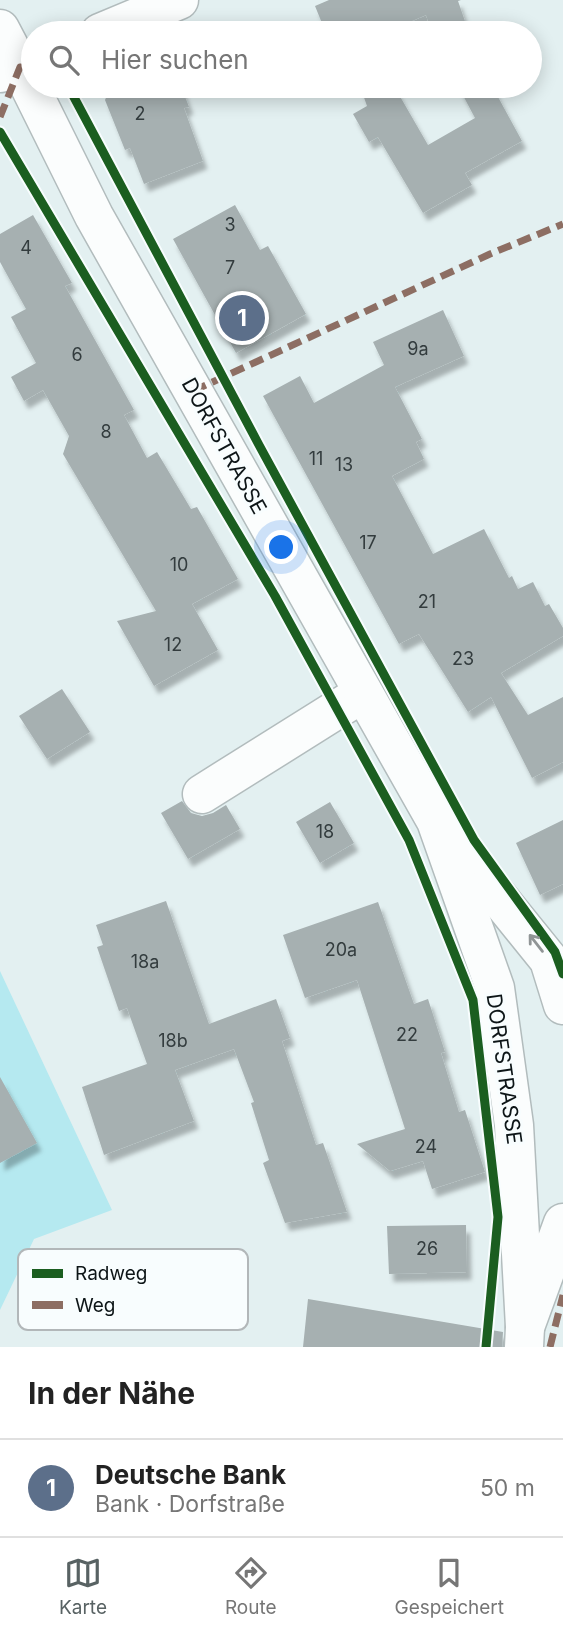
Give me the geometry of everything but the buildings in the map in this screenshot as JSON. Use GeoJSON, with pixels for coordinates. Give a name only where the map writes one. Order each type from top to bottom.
{"type":"FeatureCollection","features":[{"type":"Feature","properties":{"kind":"main road"},"geometry":{"type":"LineString","coordinates":[[129,21],[179,0]]}},
{"type":"Feature","properties":{"kind":"main road","name":"DORFSTRASSE"},"geometry":{"type":"LineString","coordinates":[[0,29],[18,67]]}},
{"type":"Feature","properties":{"kind":"main road","name":"DORFSTRASSE"},"geometry":{"type":"LineString","coordinates":[[34,98],[94,216],[436,821],[549,960],[563,1005]]}},
{"type":"Feature","properties":{"kind":"main road"},"geometry":{"type":"LineString","coordinates":[[202,794],[363,693]]}},
{"type":"Feature","properties":{"kind":"main road","name":"DORFSTRASSE"},"geometry":{"type":"LineString","coordinates":[[436,821],[495,988],[514,1125],[524,1337]]}},
{"type":"Feature","properties":{"kind":"main road","name":"DORFSTRASSE"},"geometry":{"type":"LineString","coordinates":[[524,1337],[563,1223]]}},
{"type":"Feature","properties":{"kind":"shaded area"},"geometry":{"type":"Polygon","coordinates":[[[0,971],[112,1210],[34,1239],[29,1249],[18,1249],[18,1272],[0,1310],[0,971]]]}},
{"type":"Feature","properties":{"kind":"marked path"},"geometry":{"type":"LineString","coordinates":[[0,117],[21,67]]}},
{"type":"Feature","properties":{"kind":"marked path"},"geometry":{"type":"LineString","coordinates":[[193,391],[490,254],[563,224]]}},
{"type":"Feature","properties":{"kind":"marked path"},"geometry":{"type":"LineString","coordinates":[[550,1347],[563,1295]]}},
{"type":"Feature","properties":{"kind":"cycle path"},"geometry":{"type":"LineString","coordinates":[[74,98],[474,840],[555,952],[563,974]]}},
{"type":"Feature","properties":{"kind":"cycle path"},"geometry":{"type":"LineString","coordinates":[[0,132],[275,596],[409,840],[473,1000],[498,1217],[486,1347]]}},
{"type":"Feature","properties":{"kind":"place","name":"Deutsche Bank"},"geometry":{"type":"Point","coordinates":[242,318]}}]}
